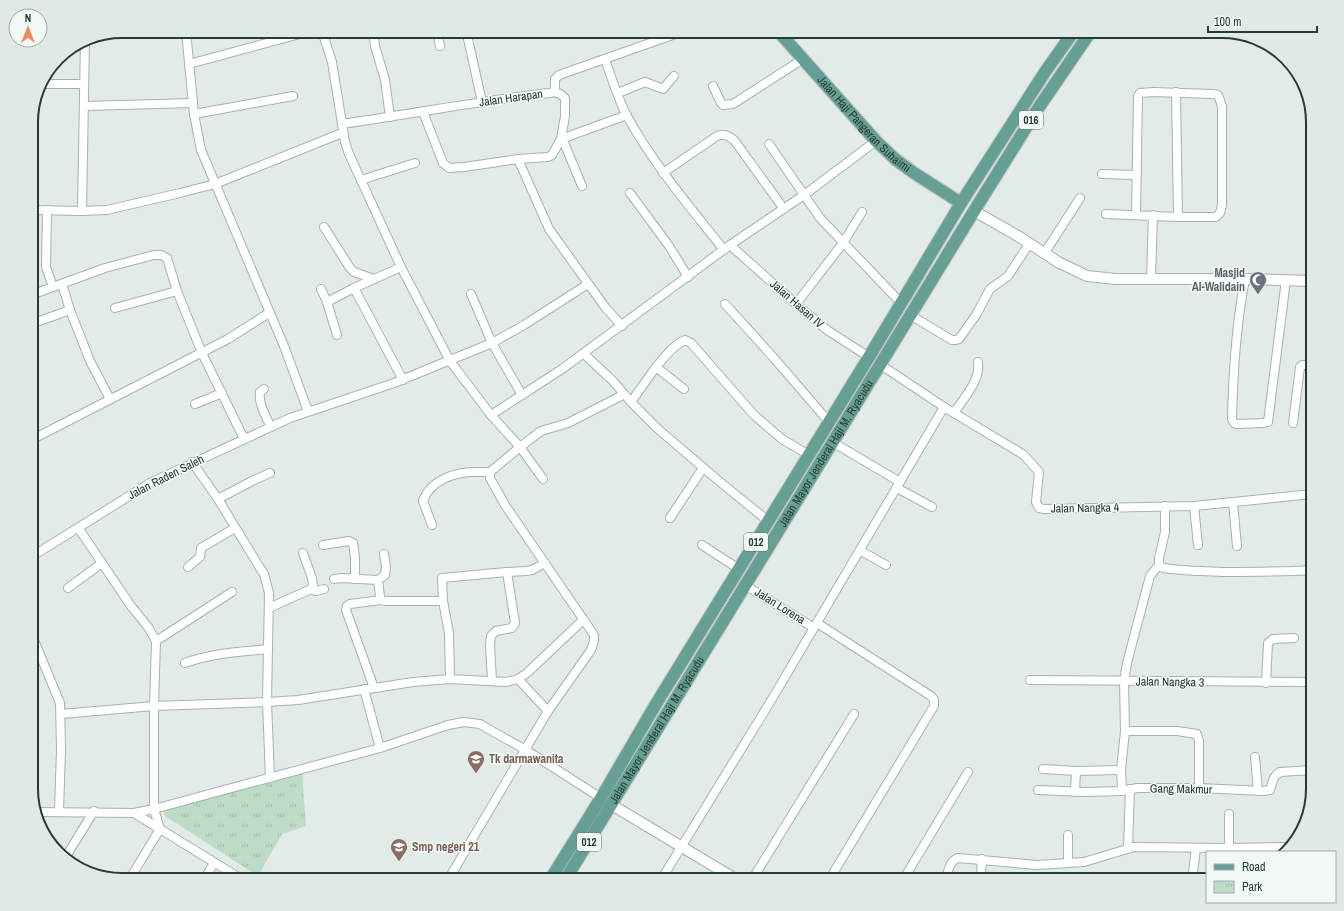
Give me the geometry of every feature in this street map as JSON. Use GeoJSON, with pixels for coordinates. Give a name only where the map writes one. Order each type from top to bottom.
{"type":"FeatureCollection","features":[{"type":"Feature","properties":{"kind":"main road","name":"Jalan Haji Pangeran Suhaimi"},"geometry":{"type":"LineString","coordinates":[[784,38],[876,141],[914,173],[961,203]]}},
{"type":"Feature","properties":{"kind":"main road","name":"Jalan Mayor Jenderal Haji M. Ryacudu"},"geometry":{"type":"LineString","coordinates":[[554,873],[601,798],[656,704],[869,357],[961,203],[1045,72],[1069,38]]}},
{"type":"Feature","properties":{"kind":"main road","name":"Jalan Mayor Jenderal Haji M. Ryacudu"},"geometry":{"type":"LineString","coordinates":[[570,873],[745,585],[834,443],[974,211],[1057,80],[1086,38]]}},
{"type":"Feature","properties":{"kind":"main road"},"geometry":{"type":"LineString","coordinates":[[1045,72],[1057,80]]}},
{"type":"Feature","properties":{"kind":"main road"},"geometry":{"type":"LineString","coordinates":[[797,475],[804,478],[812,469],[818,467]]}},
{"type":"Feature","properties":{"kind":"main road"},"geometry":{"type":"LineString","coordinates":[[781,501],[788,498],[796,485],[805,488]]}},
{"type":"Feature","properties":{"kind":"street"},"geometry":{"type":"LineString","coordinates":[[187,38],[194,114],[201,150],[214,184],[284,346],[308,411]]}},
{"type":"Feature","properties":{"kind":"street"},"geometry":{"type":"LineString","coordinates":[[189,64],[284,38]]}},
{"type":"Feature","properties":{"kind":"street"},"geometry":{"type":"LineString","coordinates":[[324,38],[332,62],[342,124],[342,133],[349,154],[401,267],[450,361],[491,415],[520,447],[543,479]]}},
{"type":"Feature","properties":{"kind":"street"},"geometry":{"type":"LineString","coordinates":[[374,38],[385,80],[390,117]]}},
{"type":"Feature","properties":{"kind":"street"},"geometry":{"type":"LineString","coordinates":[[438,38],[440,46]]}},
{"type":"Feature","properties":{"kind":"street"},"geometry":{"type":"LineString","coordinates":[[468,38],[482,102]]}},
{"type":"Feature","properties":{"kind":"street","name":"Jalan Harapan"},"geometry":{"type":"LineString","coordinates":[[342,124],[555,92],[555,79],[559,75],[665,38]]}},
{"type":"Feature","properties":{"kind":"street"},"geometry":{"type":"LineString","coordinates":[[82,211],[85,47]]}},
{"type":"Feature","properties":{"kind":"street"},"geometry":{"type":"LineString","coordinates":[[713,86],[721,103],[727,106],[733,104],[803,59]]}},
{"type":"Feature","properties":{"kind":"street","name":"Jalan Hasan IV"},"geometry":{"type":"LineString","coordinates":[[605,60],[626,115],[647,150],[663,174],[727,248],[827,330],[869,357]]}},
{"type":"Feature","properties":{"kind":"street"},"geometry":{"type":"LineString","coordinates":[[618,93],[645,82],[663,89],[674,76]]}},
{"type":"Feature","properties":{"kind":"street"},"geometry":{"type":"LineString","coordinates":[[47,84],[84,84]]}},
{"type":"Feature","properties":{"kind":"street"},"geometry":{"type":"LineString","coordinates":[[423,112],[443,163],[449,168],[548,157],[552,155],[561,139],[565,116],[565,98],[555,92]]}},
{"type":"Feature","properties":{"kind":"street"},"geometry":{"type":"LineString","coordinates":[[1176,92],[1178,217]]}},
{"type":"Feature","properties":{"kind":"street"},"geometry":{"type":"LineString","coordinates":[[1106,214],[1211,218],[1216,217],[1220,213],[1222,204],[1222,106],[1218,95],[1176,92],[1140,93],[1138,96],[1136,214]]}},
{"type":"Feature","properties":{"kind":"street"},"geometry":{"type":"LineString","coordinates":[[194,114],[292,96]]}},
{"type":"Feature","properties":{"kind":"street"},"geometry":{"type":"LineString","coordinates":[[85,106],[193,103]]}},
{"type":"Feature","properties":{"kind":"street"},"geometry":{"type":"LineString","coordinates":[[561,139],[626,115]]}},
{"type":"Feature","properties":{"kind":"street"},"geometry":{"type":"LineString","coordinates":[[38,210],[107,210],[214,184],[342,133]]}},
{"type":"Feature","properties":{"kind":"street"},"geometry":{"type":"LineString","coordinates":[[663,174],[722,134],[734,140],[784,208]]}},
{"type":"Feature","properties":{"kind":"street"},"geometry":{"type":"LineString","coordinates":[[561,139],[565,145],[582,186]]}},
{"type":"Feature","properties":{"kind":"street"},"geometry":{"type":"LineString","coordinates":[[491,415],[584,354],[727,248],[804,195],[876,141]]}},
{"type":"Feature","properties":{"kind":"street"},"geometry":{"type":"LineString","coordinates":[[770,144],[820,218],[901,303]]}},
{"type":"Feature","properties":{"kind":"street"},"geometry":{"type":"LineString","coordinates":[[518,160],[549,229],[605,307],[622,326]]}},
{"type":"Feature","properties":{"kind":"street"},"geometry":{"type":"LineString","coordinates":[[361,180],[415,163]]}},
{"type":"Feature","properties":{"kind":"street"},"geometry":{"type":"LineString","coordinates":[[1102,174],[1137,175]]}},
{"type":"Feature","properties":{"kind":"street"},"geometry":{"type":"LineString","coordinates":[[630,193],[669,246],[688,277]]}},
{"type":"Feature","properties":{"kind":"street"},"geometry":{"type":"LineString","coordinates":[[1044,254],[1080,198]]}},
{"type":"Feature","properties":{"kind":"street"},"geometry":{"type":"LineString","coordinates":[[47,210],[47,271],[54,287]]}},
{"type":"Feature","properties":{"kind":"street"},"geometry":{"type":"LineString","coordinates":[[974,211],[1044,254],[1087,276],[1116,279],[1306,281]]}},
{"type":"Feature","properties":{"kind":"street"},"geometry":{"type":"LineString","coordinates":[[796,304],[843,243],[862,212]]}},
{"type":"Feature","properties":{"kind":"street"},"geometry":{"type":"LineString","coordinates":[[1151,279],[1153,215]]}},
{"type":"Feature","properties":{"kind":"street"},"geometry":{"type":"LineString","coordinates":[[324,227],[350,268],[354,272],[374,279]]}},
{"type":"Feature","properties":{"kind":"street"},"geometry":{"type":"LineString","coordinates":[[910,315],[952,340],[959,339],[976,315],[990,289],[1008,276],[1029,244]]}},
{"type":"Feature","properties":{"kind":"street"},"geometry":{"type":"LineString","coordinates":[[38,293],[105,268],[154,255],[161,255],[167,258],[177,291],[202,353],[244,439]]}},
{"type":"Feature","properties":{"kind":"street"},"geometry":{"type":"LineString","coordinates":[[327,302],[401,267]]}},
{"type":"Feature","properties":{"kind":"street"},"geometry":{"type":"LineString","coordinates":[[1245,279],[1241,299],[1232,387],[1232,419],[1236,424],[1268,422],[1286,280]]}},
{"type":"Feature","properties":{"kind":"street"},"geometry":{"type":"LineString","coordinates":[[62,284],[70,310],[90,360],[110,399]]}},
{"type":"Feature","properties":{"kind":"street","name":"Jalan Raden Saleh"},"geometry":{"type":"LineString","coordinates":[[38,553],[79,529],[110,506],[150,483],[192,462],[308,411],[355,397],[403,380],[492,343],[524,325],[588,284]]}},
{"type":"Feature","properties":{"kind":"street"},"geometry":{"type":"LineString","coordinates":[[354,288],[403,380]]}},
{"type":"Feature","properties":{"kind":"street"},"geometry":{"type":"LineString","coordinates":[[321,289],[327,302],[337,336]]}},
{"type":"Feature","properties":{"kind":"street"},"geometry":{"type":"LineString","coordinates":[[115,308],[177,291]]}},
{"type":"Feature","properties":{"kind":"street"},"geometry":{"type":"LineString","coordinates":[[471,294],[492,343],[522,394]]}},
{"type":"Feature","properties":{"kind":"street"},"geometry":{"type":"LineString","coordinates":[[725,304],[829,422]]}},
{"type":"Feature","properties":{"kind":"street"},"geometry":{"type":"LineString","coordinates":[[38,321],[70,310]]}},
{"type":"Feature","properties":{"kind":"street"},"geometry":{"type":"LineString","coordinates":[[38,436],[110,399],[155,378],[228,339],[270,313]]}},
{"type":"Feature","properties":{"kind":"street"},"geometry":{"type":"LineString","coordinates":[[631,402],[656,367],[669,352],[685,340],[692,343],[754,415],[782,439],[809,455]]}},
{"type":"Feature","properties":{"kind":"street"},"geometry":{"type":"LineString","coordinates":[[584,354],[612,380],[623,394],[658,429],[768,521]]}},
{"type":"Feature","properties":{"kind":"street"},"geometry":{"type":"LineString","coordinates":[[954,413],[975,380],[979,368],[978,362]]}},
{"type":"Feature","properties":{"kind":"street","name":"Jalan Nangka 4"},"geometry":{"type":"LineString","coordinates":[[881,365],[944,407],[1024,455],[1039,472],[1036,502],[1039,508],[1194,506],[1306,495]]}},
{"type":"Feature","properties":{"kind":"street"},"geometry":{"type":"LineString","coordinates":[[1293,423],[1300,367],[1302,365],[1306,365]]}},
{"type":"Feature","properties":{"kind":"street"},"geometry":{"type":"LineString","coordinates":[[656,367],[684,389]]}},
{"type":"Feature","properties":{"kind":"street"},"geometry":{"type":"LineString","coordinates":[[264,389],[259,395],[271,427]]}},
{"type":"Feature","properties":{"kind":"street"},"geometry":{"type":"LineString","coordinates":[[195,404],[222,393]]}},
{"type":"Feature","properties":{"kind":"street"},"geometry":{"type":"LineString","coordinates":[[432,525],[423,500],[424,496],[432,487],[440,481],[453,475],[490,472],[520,447],[544,430],[568,423],[623,394]]}},
{"type":"Feature","properties":{"kind":"street"},"geometry":{"type":"LineString","coordinates":[[665,873],[772,699],[944,407]]}},
{"type":"Feature","properties":{"kind":"street"},"geometry":{"type":"LineString","coordinates":[[834,443],[932,507]]}},
{"type":"Feature","properties":{"kind":"street"},"geometry":{"type":"LineString","coordinates":[[192,462],[218,499],[264,574],[269,593],[267,702],[270,778]]}},
{"type":"Feature","properties":{"kind":"street"},"geometry":{"type":"LineString","coordinates":[[670,518],[703,468]]}},
{"type":"Feature","properties":{"kind":"street"},"geometry":{"type":"LineString","coordinates":[[452,873],[548,711],[591,650],[595,638],[505,505],[490,478],[490,472]]}},
{"type":"Feature","properties":{"kind":"street"},"geometry":{"type":"LineString","coordinates":[[218,499],[252,480],[270,473]]}},
{"type":"Feature","properties":{"kind":"street"},"geometry":{"type":"LineString","coordinates":[[1233,503],[1236,546]]}},
{"type":"Feature","properties":{"kind":"street"},"geometry":{"type":"LineString","coordinates":[[1165,506],[1164,532],[1158,558],[1159,565],[1172,569],[1193,571],[1271,572],[1306,570]]}},
{"type":"Feature","properties":{"kind":"street"},"geometry":{"type":"LineString","coordinates":[[1194,506],[1198,545]]}},
{"type":"Feature","properties":{"kind":"street"},"geometry":{"type":"LineString","coordinates":[[188,567],[200,557],[201,548],[235,528]]}},
{"type":"Feature","properties":{"kind":"street"},"geometry":{"type":"LineString","coordinates":[[79,529],[140,618],[148,627],[156,641],[154,706],[154,809],[160,829],[133,873]]}},
{"type":"Feature","properties":{"kind":"street"},"geometry":{"type":"LineString","coordinates":[[323,546],[349,541],[353,543],[355,557],[355,579]]}},
{"type":"Feature","properties":{"kind":"street"},"geometry":{"type":"LineString","coordinates":[[702,545],[739,569]]}},
{"type":"Feature","properties":{"kind":"street"},"geometry":{"type":"LineString","coordinates":[[860,551],[886,565]]}},
{"type":"Feature","properties":{"kind":"street"},"geometry":{"type":"LineString","coordinates":[[303,553],[312,578],[313,585],[311,589]]}},
{"type":"Feature","properties":{"kind":"street"},"geometry":{"type":"LineString","coordinates":[[334,579],[378,580],[384,575],[386,567],[384,554]]}},
{"type":"Feature","properties":{"kind":"street"},"geometry":{"type":"LineString","coordinates":[[68,588],[102,563]]}},
{"type":"Feature","properties":{"kind":"street"},"geometry":{"type":"LineString","coordinates":[[450,679],[449,633],[441,580],[443,578],[532,570],[545,563]]}},
{"type":"Feature","properties":{"kind":"street","name":"Jalan Nangka 3"},"geometry":{"type":"LineString","coordinates":[[1159,565],[1150,576],[1127,663],[1124,681],[1306,682]]}},
{"type":"Feature","properties":{"kind":"street"},"geometry":{"type":"LineString","coordinates":[[492,681],[491,636],[496,631],[512,628],[515,623],[507,572]]}},
{"type":"Feature","properties":{"kind":"street"},"geometry":{"type":"LineString","coordinates":[[378,580],[381,600]]}},
{"type":"Feature","properties":{"kind":"street","name":"Jalan Lorena"},"geometry":{"type":"LineString","coordinates":[[745,585],[815,625],[931,696],[934,700],[934,706],[833,873]]}},
{"type":"Feature","properties":{"kind":"street"},"geometry":{"type":"LineString","coordinates":[[269,608],[311,589],[316,591],[324,589]]}},
{"type":"Feature","properties":{"kind":"street"},"geometry":{"type":"LineString","coordinates":[[156,641],[232,592]]}},
{"type":"Feature","properties":{"kind":"street"},"geometry":{"type":"LineString","coordinates":[[374,688],[346,610],[347,606],[350,604],[381,600],[443,601]]}},
{"type":"Feature","properties":{"kind":"street"},"geometry":{"type":"LineString","coordinates":[[61,714],[154,706],[267,702],[323,696],[413,682],[450,679],[506,682],[518,679],[528,673],[583,620]]}},
{"type":"Feature","properties":{"kind":"street"},"geometry":{"type":"LineString","coordinates":[[1266,683],[1268,643],[1273,639],[1294,638]]}},
{"type":"Feature","properties":{"kind":"street"},"geometry":{"type":"LineString","coordinates":[[185,663],[210,656],[268,649]]}},
{"type":"Feature","properties":{"kind":"street"},"geometry":{"type":"LineString","coordinates":[[38,656],[60,703],[60,811]]}},
{"type":"Feature","properties":{"kind":"street"},"geometry":{"type":"LineString","coordinates":[[518,679],[548,711]]}},
{"type":"Feature","properties":{"kind":"street"},"geometry":{"type":"LineString","coordinates":[[1030,680],[1124,681],[1125,731],[1121,770],[1126,790],[1128,848]]}},
{"type":"Feature","properties":{"kind":"street"},"geometry":{"type":"LineString","coordinates":[[364,689],[380,748]]}},
{"type":"Feature","properties":{"kind":"street"},"geometry":{"type":"LineString","coordinates":[[756,873],[854,714]]}},
{"type":"Feature","properties":{"kind":"street"},"geometry":{"type":"LineString","coordinates":[[41,812],[134,812],[154,809],[380,748],[448,725],[464,722],[480,724],[526,750],[601,798]]}},
{"type":"Feature","properties":{"kind":"street"},"geometry":{"type":"LineString","coordinates":[[1125,731],[1177,731],[1197,734],[1199,741],[1199,788]]}},
{"type":"Feature","properties":{"kind":"street"},"geometry":{"type":"LineString","coordinates":[[1255,757],[1258,791],[1270,790],[1273,779],[1280,772],[1306,770]]}},
{"type":"Feature","properties":{"kind":"street"},"geometry":{"type":"LineString","coordinates":[[1043,769],[1076,772],[1121,770]]}},
{"type":"Feature","properties":{"kind":"street"},"geometry":{"type":"LineString","coordinates":[[907,873],[968,772]]}},
{"type":"Feature","properties":{"kind":"street"},"geometry":{"type":"LineString","coordinates":[[1075,792],[1076,772]]}},
{"type":"Feature","properties":{"kind":"street","name":"Gang Makmur"},"geometry":{"type":"LineString","coordinates":[[1038,790],[1075,792],[1126,790],[1137,788],[1199,788],[1258,791]]}},
{"type":"Feature","properties":{"kind":"street"},"geometry":{"type":"LineString","coordinates":[[612,805],[725,873]]}},
{"type":"Feature","properties":{"kind":"street"},"geometry":{"type":"LineString","coordinates":[[68,853],[94,812]]}},
{"type":"Feature","properties":{"kind":"street"},"geometry":{"type":"LineString","coordinates":[[134,812],[231,873]]}},
{"type":"Feature","properties":{"kind":"street"},"geometry":{"type":"LineString","coordinates":[[1229,814],[1229,848]]}},
{"type":"Feature","properties":{"kind":"street"},"geometry":{"type":"LineString","coordinates":[[1068,835],[1068,863]]}},
{"type":"Feature","properties":{"kind":"street"},"geometry":{"type":"LineString","coordinates":[[948,873],[954,860],[958,858],[1030,864],[1091,861],[1128,848],[1144,846],[1273,850]]}},
{"type":"Feature","properties":{"kind":"street"},"geometry":{"type":"LineString","coordinates":[[1193,873],[1196,848]]}},
{"type":"Feature","properties":{"kind":"street"},"geometry":{"type":"LineString","coordinates":[[981,873],[982,859]]}},
{"type":"Feature","properties":{"kind":"street"},"geometry":{"type":"LineString","coordinates":[[208,873],[214,863]]}},
{"type":"Feature","properties":{"kind":"green space"},"geometry":{"type":"Polygon","coordinates":[[[302,771],[306,826],[282,834],[260,873],[253,873],[165,816],[164,812],[167,808],[302,771]]]}},
{"type":"Feature","properties":{"kind":"place","name":"Masjid Al-Walidain"},"geometry":{"type":"Point","coordinates":[1258,295]}},
{"type":"Feature","properties":{"kind":"place","name":"Tk darmawanita"},"geometry":{"type":"Point","coordinates":[476,774]}},
{"type":"Feature","properties":{"kind":"place","name":"Smp negeri 21"},"geometry":{"type":"Point","coordinates":[399,862]}}]}
